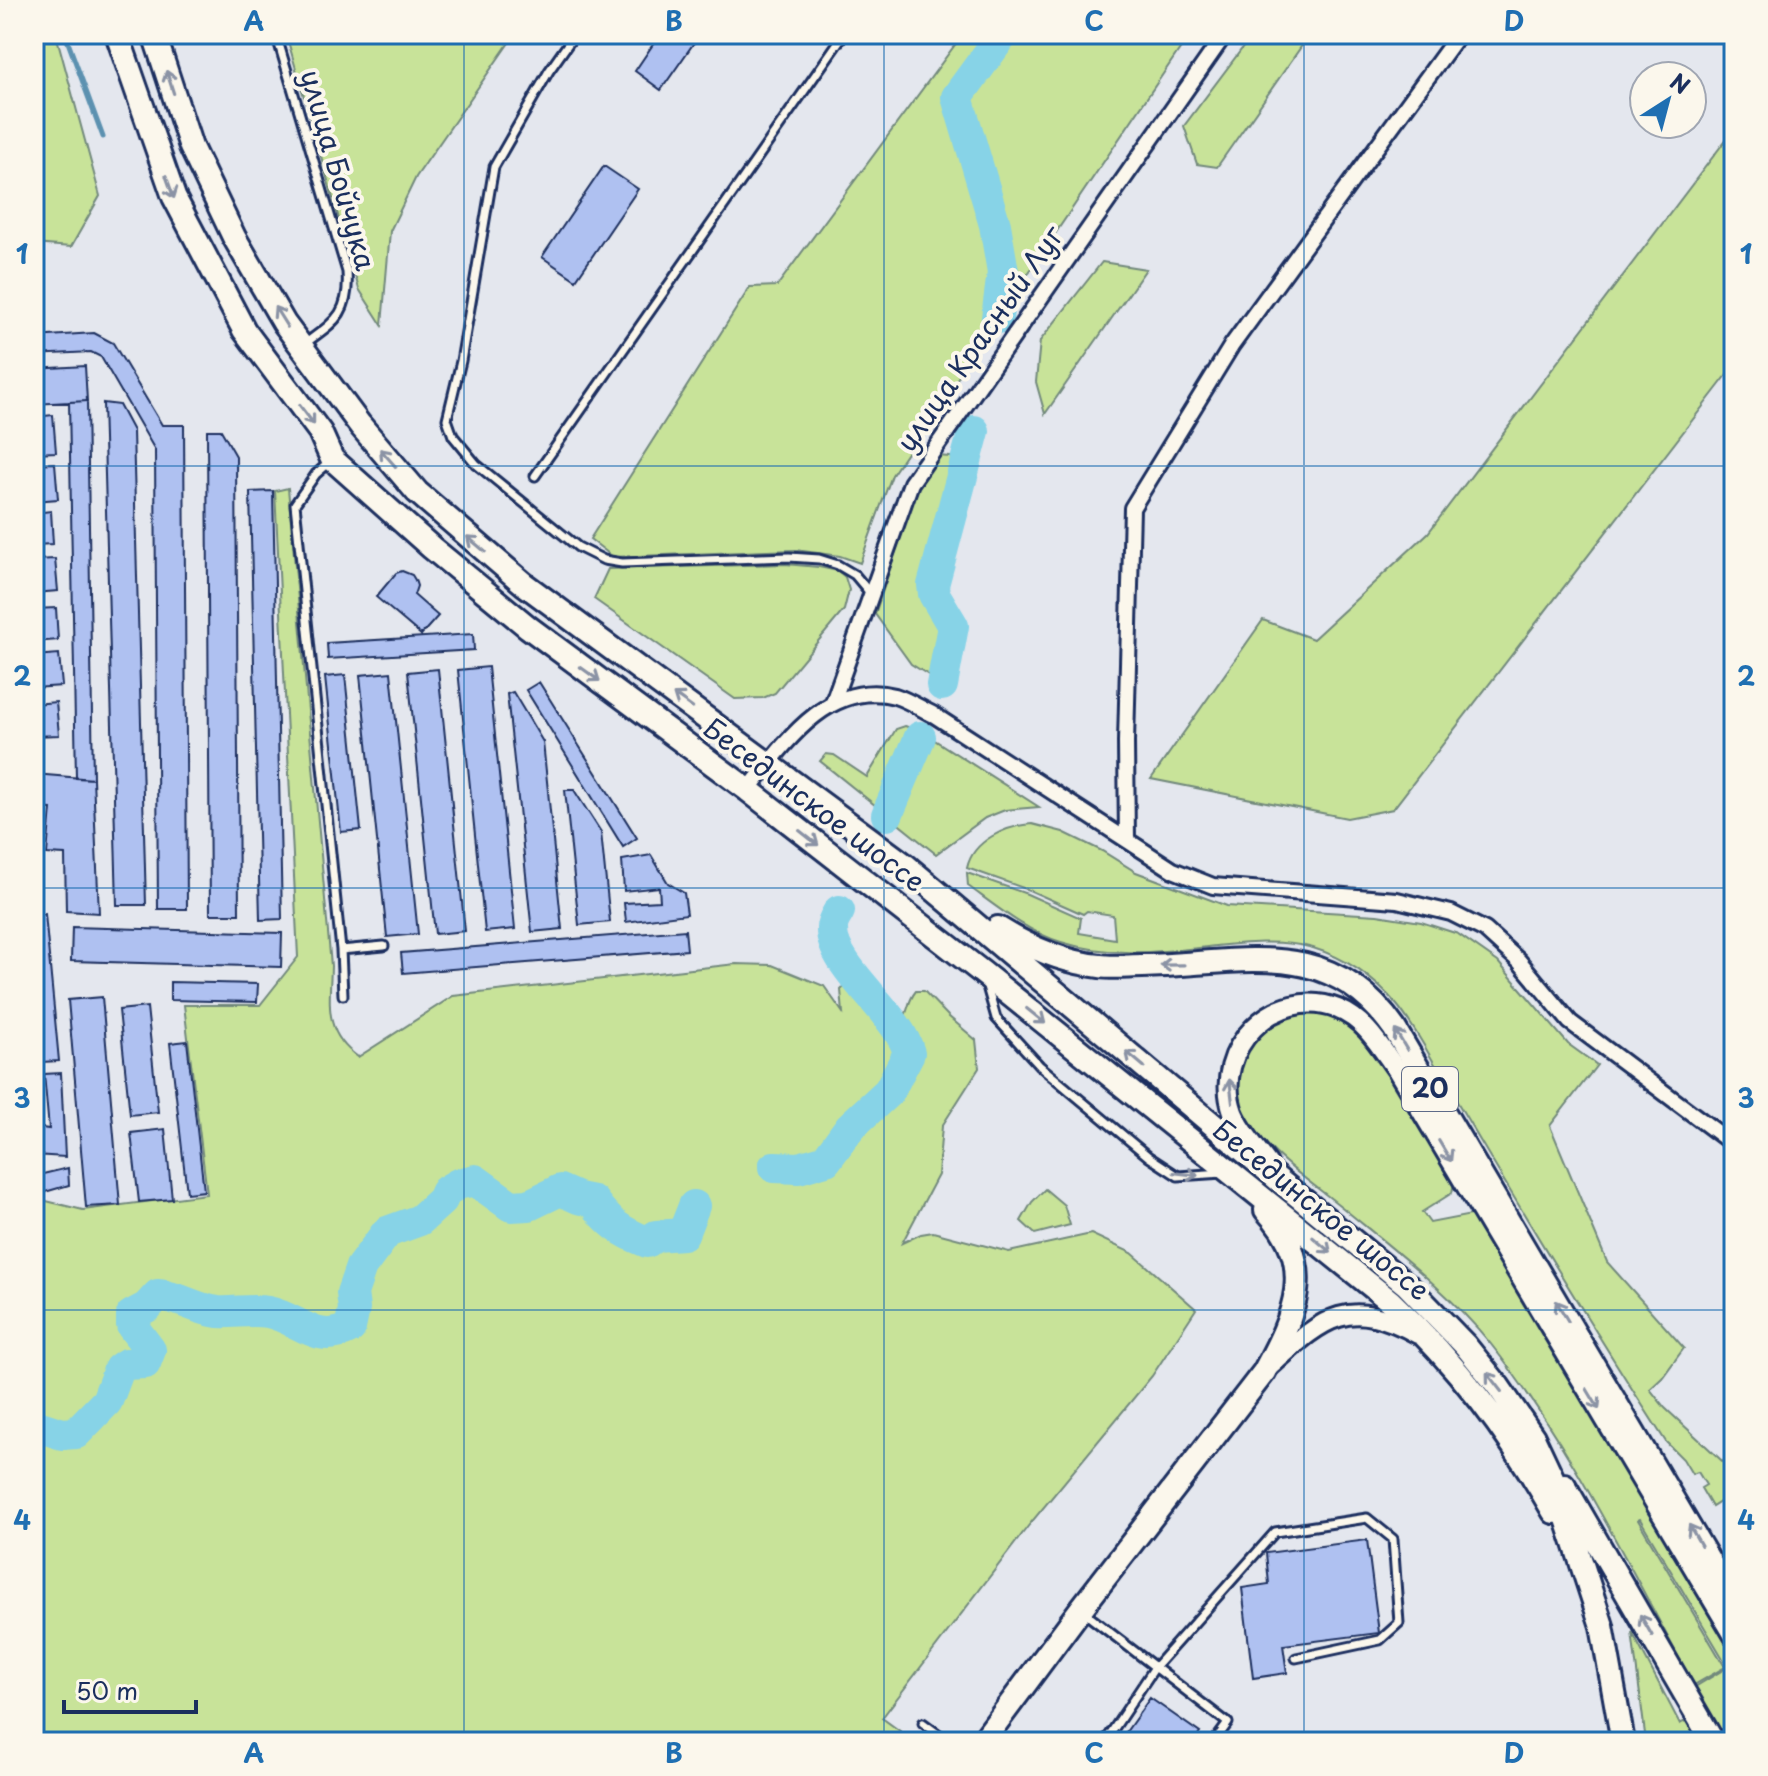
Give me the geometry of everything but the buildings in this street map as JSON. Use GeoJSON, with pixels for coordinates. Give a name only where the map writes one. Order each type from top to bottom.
{"type":"FeatureCollection","features":[{"type":"Feature","properties":{"kind":"main road","name":"Бесединское шоссе"},"geometry":{"type":"LineString","coordinates":[[117,34],[174,197],[244,330],[320,432],[332,459],[432,548],[528,627],[748,790],[983,973],[1390,1301],[1434,1343],[1495,1416],[1577,1551]]}},
{"type":"Feature","properties":{"kind":"main road","name":"Бесединское шоссе"},"geometry":{"type":"LineString","coordinates":[[154,34],[191,147],[234,237],[284,323],[369,436],[417,492],[524,584],[917,875],[1407,1285],[1465,1345],[1533,1437],[1557,1488],[1602,1626],[1623,1742]]}},
{"type":"Feature","properties":{"kind":"main road","name":"20"},"geometry":{"type":"LineString","coordinates":[[917,875],[1021,943],[1063,960],[1103,967],[1274,959],[1308,964],[1334,973],[1366,995],[1394,1028],[1734,1603]]}},
{"type":"Feature","properties":{"kind":"main road"},"geometry":{"type":"LineString","coordinates":[[982,1742],[1264,1372],[1285,1334],[1295,1304],[1299,1278],[1292,1247],[1276,1220],[1232,1176]]}},
{"type":"Feature","properties":{"kind":"main road"},"geometry":{"type":"LineString","coordinates":[[1533,1437],[1575,1501],[1713,1742]]}},
{"type":"Feature","properties":{"kind":"street","name":"улица Красный Луг"},"geometry":{"type":"LineString","coordinates":[[833,702],[911,483],[1225,34]]}},
{"type":"Feature","properties":{"kind":"street"},"geometry":{"type":"LineString","coordinates":[[1127,840],[1126,742],[1132,508],[1232,345],[1459,34]]}},
{"type":"Feature","properties":{"kind":"street"},"geometry":{"type":"LineString","coordinates":[[748,790],[808,722],[833,702],[874,693],[898,697],[934,715],[1173,870],[1213,886],[1397,900],[1451,913],[1485,930],[1519,961],[1570,1022],[1729,1142],[1734,1154]]}},
{"type":"Feature","properties":{"kind":"street"},"geometry":{"type":"LineString","coordinates":[[1281,1182],[1234,1113],[1228,1081],[1236,1049],[1254,1024],[1280,1009],[1306,1003],[1337,1008],[1367,1029],[1397,1070],[1734,1636]]}},
{"type":"Feature","properties":{"kind":"street"},"geometry":{"type":"LineString","coordinates":[[1264,1372],[1316,1327],[1341,1316],[1370,1313],[1400,1324],[1434,1343]]}},
{"type":"Feature","properties":{"kind":"lane","name":"улица Бойчука"},"geometry":{"type":"LineString","coordinates":[[276,34],[347,272],[349,295],[338,320],[302,347]]}},
{"type":"Feature","properties":{"kind":"lane"},"geometry":{"type":"LineString","coordinates":[[575,34],[549,71],[494,167],[461,361],[447,419],[453,436],[476,464],[578,547],[604,560],[622,563],[789,557],[819,559],[855,575],[871,593]]}},
{"type":"Feature","properties":{"kind":"lane"},"geometry":{"type":"LineString","coordinates":[[535,476],[844,34]]}},
{"type":"Feature","properties":{"kind":"lane"},"geometry":{"type":"LineString","coordinates":[[332,459],[316,474],[295,504],[343,995]]}},
{"type":"Feature","properties":{"kind":"lane"},"geometry":{"type":"LineString","coordinates":[[310,669],[320,669]]}},
{"type":"Feature","properties":{"kind":"lane"},"geometry":{"type":"LineString","coordinates":[[341,950],[384,946]]}},
{"type":"Feature","properties":{"kind":"lane"},"geometry":{"type":"LineString","coordinates":[[983,973],[996,1018],[1040,1066],[1106,1122],[1178,1176],[1232,1176]]}},
{"type":"Feature","properties":{"kind":"lane"},"geometry":{"type":"LineString","coordinates":[[1105,1742],[1155,1667],[1275,1532],[1367,1518],[1393,1539],[1399,1623],[1380,1640],[1296,1658]]}},
{"type":"Feature","properties":{"kind":"lane"},"geometry":{"type":"LineString","coordinates":[[1080,1610],[1228,1723],[1214,1742]]}},
{"type":"Feature","properties":{"kind":"lane"},"geometry":{"type":"LineString","coordinates":[[923,1723],[949,1742]]}},
{"type":"Feature","properties":{"kind":"green space"},"geometry":{"type":"Polygon","coordinates":[[[34,34],[56,34],[100,196],[71,247],[34,244],[34,34]]]}},
{"type":"Feature","properties":{"kind":"green space"},"geometry":{"type":"Polygon","coordinates":[[[286,34],[515,34],[416,177],[390,231],[382,325],[359,289],[286,34]]]}},
{"type":"Feature","properties":{"kind":"green space"},"geometry":{"type":"Polygon","coordinates":[[[963,34],[1190,34],[892,475],[860,563],[840,556],[795,550],[613,557],[590,539],[750,287],[777,286],[963,34]]]}},
{"type":"Feature","properties":{"kind":"green space"},"geometry":{"type":"Polygon","coordinates":[[[1253,34],[1310,34],[1217,167],[1197,164],[1184,126],[1253,34]]]}},
{"type":"Feature","properties":{"kind":"green space"},"geometry":{"type":"Polygon","coordinates":[[[1734,129],[1734,366],[1393,809],[1347,818],[1151,779],[1263,620],[1313,639],[1428,533],[1734,129]]]}},
{"type":"Feature","properties":{"kind":"green space"},"geometry":{"type":"Polygon","coordinates":[[[1102,262],[1146,269],[1045,414],[1036,382],[1040,341],[1102,262]]]}},
{"type":"Feature","properties":{"kind":"green space"},"geometry":{"type":"Polygon","coordinates":[[[937,456],[963,458],[928,590],[946,621],[930,676],[911,664],[875,614],[916,491],[937,456]]]}},
{"type":"Feature","properties":{"kind":"green space"},"geometry":{"type":"Polygon","coordinates":[[[288,488],[331,966],[331,1016],[339,1038],[358,1057],[453,996],[736,964],[772,965],[824,986],[843,1013],[841,990],[848,983],[852,984],[886,1025],[901,1020],[916,991],[924,991],[976,1040],[979,1068],[942,1126],[938,1175],[902,1243],[933,1232],[1009,1252],[1091,1234],[1132,1253],[1196,1309],[1152,1376],[1029,1525],[882,1718],[915,1742],[34,1742],[34,1198],[83,1210],[207,1194],[184,1005],[260,1005],[298,957],[275,491],[288,488]]]}},
{"type":"Feature","properties":{"kind":"green space"},"geometry":{"type":"Polygon","coordinates":[[[785,564],[838,571],[845,577],[849,590],[844,610],[775,693],[763,698],[735,699],[594,599],[608,569],[785,564]]]}},
{"type":"Feature","properties":{"kind":"green space"},"geometry":{"type":"Polygon","coordinates":[[[905,726],[922,732],[1039,807],[1005,810],[985,818],[936,854],[820,761],[826,754],[834,755],[867,777],[896,729],[905,726]]]}},
{"type":"Feature","properties":{"kind":"green space"},"geometry":{"type":"Polygon","coordinates":[[[1032,824],[1063,832],[1136,872],[1227,906],[1377,915],[1421,922],[1458,934],[1498,962],[1568,1044],[1597,1065],[1550,1126],[1607,1262],[1684,1348],[1650,1389],[1665,1408],[1734,1472],[1734,1493],[1712,1507],[1701,1488],[1706,1485],[1698,1472],[1692,1474],[1683,1459],[1666,1442],[1554,1263],[1416,1032],[1397,1005],[1379,987],[1337,957],[1299,945],[1256,943],[1130,952],[1095,950],[1048,938],[968,886],[967,873],[1027,894],[1081,918],[1079,933],[1115,939],[1113,915],[1087,911],[1083,914],[1029,890],[967,868],[970,858],[983,842],[1002,831],[1032,824]]]}},
{"type":"Feature","properties":{"kind":"green space"},"geometry":{"type":"Polygon","coordinates":[[[1306,1009],[1342,1020],[1371,1044],[1455,1178],[1452,1193],[1422,1212],[1430,1223],[1476,1214],[1734,1653],[1734,1742],[1646,1742],[1632,1632],[1680,1724],[1708,1709],[1695,1687],[1728,1667],[1640,1519],[1725,1667],[1694,1685],[1574,1466],[1490,1343],[1420,1272],[1270,1148],[1248,1118],[1237,1089],[1245,1054],[1259,1034],[1280,1017],[1306,1009]]]}},
{"type":"Feature","properties":{"kind":"green space"},"geometry":{"type":"Polygon","coordinates":[[[1045,1189],[1064,1205],[1070,1225],[1035,1234],[1021,1221],[1032,1202],[1045,1189]]]}},
{"type":"Feature","properties":{"kind":"waterway"},"geometry":{"type":"LineString","coordinates":[[65,34],[103,137]]}},
{"type":"Feature","properties":{"kind":"waterway"},"geometry":{"type":"LineString","coordinates":[[997,318],[1003,272],[995,225],[957,97],[1003,34]]}},
{"type":"Feature","properties":{"kind":"waterway"},"geometry":{"type":"LineString","coordinates":[[942,685],[953,626],[934,594],[933,585],[974,431]]}},
{"type":"Feature","properties":{"kind":"waterway"},"geometry":{"type":"LineString","coordinates":[[887,815],[920,737]]}},
{"type":"Feature","properties":{"kind":"waterway"},"geometry":{"type":"LineString","coordinates":[[774,1167],[799,1168],[826,1160],[850,1127],[889,1091],[909,1053],[903,1038],[853,974],[834,943],[833,921],[839,911]]}},
{"type":"Feature","properties":{"kind":"waterway"},"geometry":{"type":"LineString","coordinates":[[34,1425],[62,1434],[76,1433],[107,1401],[119,1369],[126,1364],[145,1363],[150,1350],[132,1326],[132,1315],[147,1307],[158,1295],[218,1312],[268,1312],[327,1334],[350,1328],[354,1309],[352,1293],[361,1267],[387,1232],[420,1220],[442,1200],[446,1191],[458,1184],[475,1180],[511,1206],[529,1205],[560,1190],[593,1201],[616,1226],[647,1242],[656,1236],[683,1234],[694,1206]]}}]}
